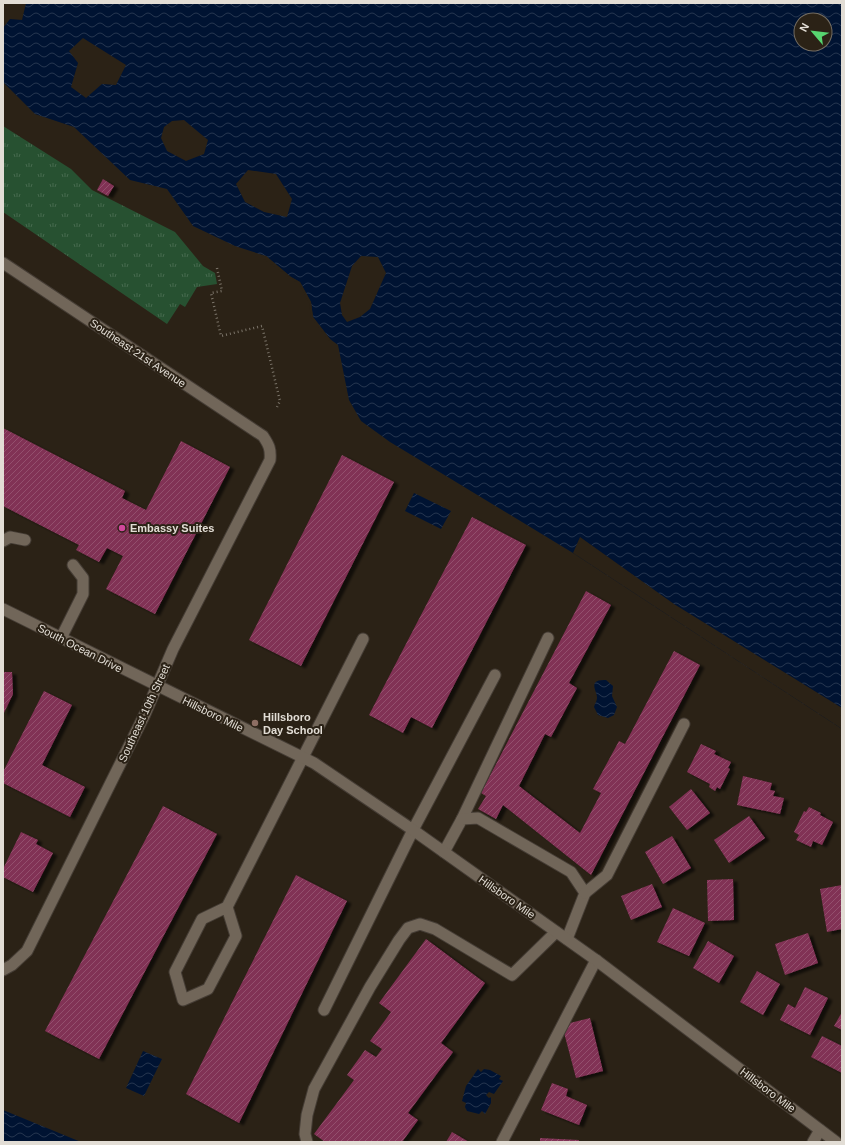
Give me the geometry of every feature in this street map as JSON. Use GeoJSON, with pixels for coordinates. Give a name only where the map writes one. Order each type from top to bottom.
{"type":"FeatureCollection","features":[{"type":"Feature","properties":{"kind":"main road","name":"Southeast 21st Avenue"},"geometry":{"type":"LineString","coordinates":[[3,263],[263,436],[270,447]]}},
{"type":"Feature","properties":{"kind":"main road","name":"Southeast 10th Street"},"geometry":{"type":"LineString","coordinates":[[3,970],[12,965],[27,951],[145,714],[173,649],[270,460],[270,447]]}},
{"type":"Feature","properties":{"kind":"main road"},"geometry":{"type":"LineString","coordinates":[[3,541],[10,537],[25,540]]}},
{"type":"Feature","properties":{"kind":"main road"},"geometry":{"type":"LineString","coordinates":[[61,638],[83,594],[83,578],[73,565]]}},
{"type":"Feature","properties":{"kind":"main road","name":"South Ocean Drive"},"geometry":{"type":"LineString","coordinates":[[3,609],[157,686]]}},
{"type":"Feature","properties":{"kind":"main road"},"geometry":{"type":"LineString","coordinates":[[444,852],[462,819],[548,638]]}},
{"type":"Feature","properties":{"kind":"main road"},"geometry":{"type":"LineString","coordinates":[[227,906],[236,936],[208,989],[183,1000],[175,972],[202,919],[227,906],[363,639]]}},
{"type":"Feature","properties":{"kind":"main road"},"geometry":{"type":"LineString","coordinates":[[324,1010],[413,830],[495,675]]}},
{"type":"Feature","properties":{"kind":"main road","name":"Hillsboro Mile"},"geometry":{"type":"LineString","coordinates":[[157,686],[314,763],[413,830],[596,960],[836,1142]]}},
{"type":"Feature","properties":{"kind":"main road"},"geometry":{"type":"LineString","coordinates":[[567,939],[585,893],[607,875],[684,724]]}},
{"type":"Feature","properties":{"kind":"main road"},"geometry":{"type":"LineString","coordinates":[[462,819],[478,818],[571,872],[585,893]]}},
{"type":"Feature","properties":{"kind":"main road"},"geometry":{"type":"LineString","coordinates":[[308,1142],[305,1134],[307,1114],[314,1089],[370,986],[408,928],[420,924],[435,929],[512,975],[556,932]]}},
{"type":"Feature","properties":{"kind":"main road"},"geometry":{"type":"LineString","coordinates":[[502,1142],[596,960]]}},
{"type":"Feature","properties":{"kind":"main road"},"geometry":{"type":"LineString","coordinates":[[813,1142],[820,1130]]}},
{"type":"Feature","properties":{"kind":"path"},"geometry":{"type":"LineString","coordinates":[[218,268],[222,291],[211,293],[221,336],[262,326],[280,401],[277,407]]}},
{"type":"Feature","properties":{"kind":"green space"},"geometry":{"type":"Polygon","coordinates":[[[3,126],[71,169],[92,190],[175,232],[203,266],[215,273],[217,284],[197,287],[185,307],[180,304],[167,324],[3,212],[3,126]]]}},
{"type":"Feature","properties":{"kind":"water"},"geometry":{"type":"Polygon","coordinates":[[[3,3],[842,3],[842,729],[573,553],[390,442],[361,421],[349,400],[338,345],[330,339],[313,317],[311,302],[300,282],[291,277],[266,256],[235,246],[193,226],[167,189],[130,180],[74,127],[35,114],[3,82],[3,3]]]}},
{"type":"Feature","properties":{"kind":"water"},"geometry":{"type":"Polygon","coordinates":[[[414,493],[451,511],[441,529],[405,511],[414,493]]]}},
{"type":"Feature","properties":{"kind":"water"},"geometry":{"type":"Polygon","coordinates":[[[600,680],[606,680],[613,686],[612,696],[617,707],[614,715],[608,718],[598,715],[594,707],[597,700],[597,695],[594,686],[596,682],[600,680]]]}},
{"type":"Feature","properties":{"kind":"water"},"geometry":{"type":"Polygon","coordinates":[[[143,1051],[162,1059],[144,1096],[126,1088],[143,1051]]]}},
{"type":"Feature","properties":{"kind":"water"},"geometry":{"type":"Polygon","coordinates":[[[478,1069],[481,1072],[484,1069],[490,1070],[501,1076],[499,1079],[503,1081],[494,1094],[489,1092],[486,1095],[489,1098],[491,1097],[491,1103],[485,1114],[482,1111],[479,1114],[467,1111],[465,1107],[466,1103],[462,1101],[466,1086],[478,1069]]]}},
{"type":"Feature","properties":{"kind":"water"},"geometry":{"type":"Polygon","coordinates":[[[3,1110],[81,1142],[3,1142],[3,1110]]]}},
{"type":"Feature","properties":{"kind":"pier"},"geometry":{"type":"Polygon","coordinates":[[[3,3],[26,3],[22,20],[10,19],[3,28],[3,3]]]}},
{"type":"Feature","properties":{"kind":"pier"},"geometry":{"type":"Polygon","coordinates":[[[83,38],[126,65],[116,85],[102,84],[86,98],[71,87],[78,63],[69,51],[83,38]]]}},
{"type":"Feature","properties":{"kind":"pier"},"geometry":{"type":"Polygon","coordinates":[[[184,120],[208,140],[204,154],[186,161],[167,151],[161,138],[164,127],[172,121],[184,120]]]}},
{"type":"Feature","properties":{"kind":"pier"},"geometry":{"type":"Polygon","coordinates":[[[248,170],[276,174],[292,199],[287,217],[264,212],[245,202],[236,184],[248,170]]]}},
{"type":"Feature","properties":{"kind":"pier"},"geometry":{"type":"Polygon","coordinates":[[[266,256],[291,277],[300,282],[311,302],[313,317],[330,339],[329,341],[311,318],[309,303],[299,284],[261,257],[266,256]]]}},
{"type":"Feature","properties":{"kind":"pier"},"geometry":{"type":"Polygon","coordinates":[[[361,256],[378,257],[386,273],[370,309],[360,317],[347,322],[342,315],[340,303],[352,266],[361,256]]]}},
{"type":"Feature","properties":{"kind":"pier"},"geometry":{"type":"Polygon","coordinates":[[[580,537],[674,604],[842,708],[842,729],[573,553],[580,537]]]}},
{"type":"Feature","properties":{"kind":"building"},"geometry":{"type":"Polygon","coordinates":[[[103,179],[114,186],[108,196],[97,190],[103,179]]]}},
{"type":"Feature","properties":{"kind":"building","name":"Embassy Suites"},"geometry":{"type":"Polygon","coordinates":[[[3,428],[125,491],[122,498],[146,510],[181,441],[230,467],[155,614],[106,589],[123,556],[107,548],[99,562],[76,550],[79,545],[3,506],[3,428]]]}},
{"type":"Feature","properties":{"kind":"building"},"geometry":{"type":"Polygon","coordinates":[[[342,455],[394,482],[301,666],[249,640],[342,455]]]}},
{"type":"Feature","properties":{"kind":"building"},"geometry":{"type":"Polygon","coordinates":[[[472,517],[526,545],[432,728],[411,717],[403,733],[369,715],[472,517]]]}},
{"type":"Feature","properties":{"kind":"building"},"geometry":{"type":"Polygon","coordinates":[[[586,591],[611,605],[569,683],[577,688],[551,737],[545,734],[519,786],[580,833],[601,793],[593,789],[619,741],[625,744],[674,651],[700,665],[591,875],[503,805],[496,819],[478,809],[486,796],[481,793],[586,591]]]}},
{"type":"Feature","properties":{"kind":"building"},"geometry":{"type":"Polygon","coordinates":[[[3,672],[12,672],[13,694],[3,715],[3,672]]]}},
{"type":"Feature","properties":{"kind":"building"},"geometry":{"type":"Polygon","coordinates":[[[44,691],[72,705],[42,765],[85,787],[70,817],[3,783],[3,772],[44,691]]]}},
{"type":"Feature","properties":{"kind":"building"},"geometry":{"type":"Polygon","coordinates":[[[701,744],[716,751],[714,754],[731,762],[728,768],[730,769],[720,789],[717,787],[715,791],[709,787],[710,784],[687,772],[701,744]]]}},
{"type":"Feature","properties":{"kind":"building"},"geometry":{"type":"Polygon","coordinates":[[[743,776],[772,783],[770,790],[775,791],[773,796],[784,798],[780,814],[737,805],[743,776]]]}},
{"type":"Feature","properties":{"kind":"building"},"geometry":{"type":"Polygon","coordinates":[[[691,789],[710,813],[687,830],[669,807],[691,789]]]}},
{"type":"Feature","properties":{"kind":"building"},"geometry":{"type":"Polygon","coordinates":[[[163,806],[217,834],[99,1059],[45,1031],[163,806]]]}},
{"type":"Feature","properties":{"kind":"building"},"geometry":{"type":"Polygon","coordinates":[[[809,807],[821,813],[820,815],[833,822],[822,845],[813,841],[811,847],[796,840],[799,835],[794,832],[804,811],[806,812],[809,807]]]}},
{"type":"Feature","properties":{"kind":"building"},"geometry":{"type":"Polygon","coordinates":[[[749,816],[765,838],[729,863],[714,840],[749,816]]]}},
{"type":"Feature","properties":{"kind":"building"},"geometry":{"type":"Polygon","coordinates":[[[21,832],[38,840],[36,844],[53,853],[33,892],[3,877],[3,869],[21,832]]]}},
{"type":"Feature","properties":{"kind":"building"},"geometry":{"type":"Polygon","coordinates":[[[672,836],[691,868],[663,884],[645,852],[672,836]]]}},
{"type":"Feature","properties":{"kind":"building"},"geometry":{"type":"Polygon","coordinates":[[[296,875],[347,901],[239,1123],[186,1094],[296,875]]]}},
{"type":"Feature","properties":{"kind":"building"},"geometry":{"type":"Polygon","coordinates":[[[733,879],[734,920],[708,921],[707,880],[733,879]]]}},
{"type":"Feature","properties":{"kind":"building"},"geometry":{"type":"Polygon","coordinates":[[[652,884],[662,907],[631,920],[621,896],[652,884]]]}},
{"type":"Feature","properties":{"kind":"building"},"geometry":{"type":"Polygon","coordinates":[[[842,885],[842,929],[827,932],[820,889],[842,885]]]}},
{"type":"Feature","properties":{"kind":"building"},"geometry":{"type":"Polygon","coordinates":[[[673,908],[705,923],[689,956],[657,942],[673,908]]]}},
{"type":"Feature","properties":{"kind":"building"},"geometry":{"type":"Polygon","coordinates":[[[808,933],[818,963],[785,975],[775,944],[808,933]]]}},
{"type":"Feature","properties":{"kind":"building"},"geometry":{"type":"Polygon","coordinates":[[[426,939],[485,983],[441,1043],[453,1052],[408,1113],[418,1120],[402,1142],[325,1142],[314,1134],[354,1080],[347,1075],[365,1050],[376,1057],[382,1049],[370,1041],[391,1012],[379,1003],[426,939]]]}},
{"type":"Feature","properties":{"kind":"building"},"geometry":{"type":"Polygon","coordinates":[[[708,941],[734,956],[719,983],[693,968],[708,941]]]}},
{"type":"Feature","properties":{"kind":"building"},"geometry":{"type":"Polygon","coordinates":[[[757,971],[780,984],[763,1015],[740,1002],[757,971]]]}},
{"type":"Feature","properties":{"kind":"building"},"geometry":{"type":"Polygon","coordinates":[[[805,987],[828,998],[810,1035],[780,1020],[788,1004],[795,1008],[805,987]]]}},
{"type":"Feature","properties":{"kind":"building"},"geometry":{"type":"Polygon","coordinates":[[[842,1012],[842,1030],[834,1026],[842,1012]]]}},
{"type":"Feature","properties":{"kind":"building"},"geometry":{"type":"Polygon","coordinates":[[[590,1018],[603,1071],[576,1078],[562,1025],[590,1018]]]}},
{"type":"Feature","properties":{"kind":"building"},"geometry":{"type":"Polygon","coordinates":[[[822,1036],[842,1046],[842,1073],[811,1057],[822,1036]]]}},
{"type":"Feature","properties":{"kind":"building"},"geometry":{"type":"Polygon","coordinates":[[[552,1083],[568,1089],[566,1096],[587,1105],[579,1125],[541,1110],[552,1083]]]}},
{"type":"Feature","properties":{"kind":"building"},"geometry":{"type":"Polygon","coordinates":[[[452,1132],[469,1142],[446,1142],[452,1132]]]}},
{"type":"Feature","properties":{"kind":"building"},"geometry":{"type":"Polygon","coordinates":[[[540,1138],[579,1140],[579,1142],[540,1142],[540,1138]]]}},
{"type":"Feature","properties":{"kind":"place","name":"Embassy Suites"},"geometry":{"type":"Point","coordinates":[122,528]}},
{"type":"Feature","properties":{"kind":"place","name":"Hillsboro Day School"},"geometry":{"type":"Point","coordinates":[255,723]}}]}
